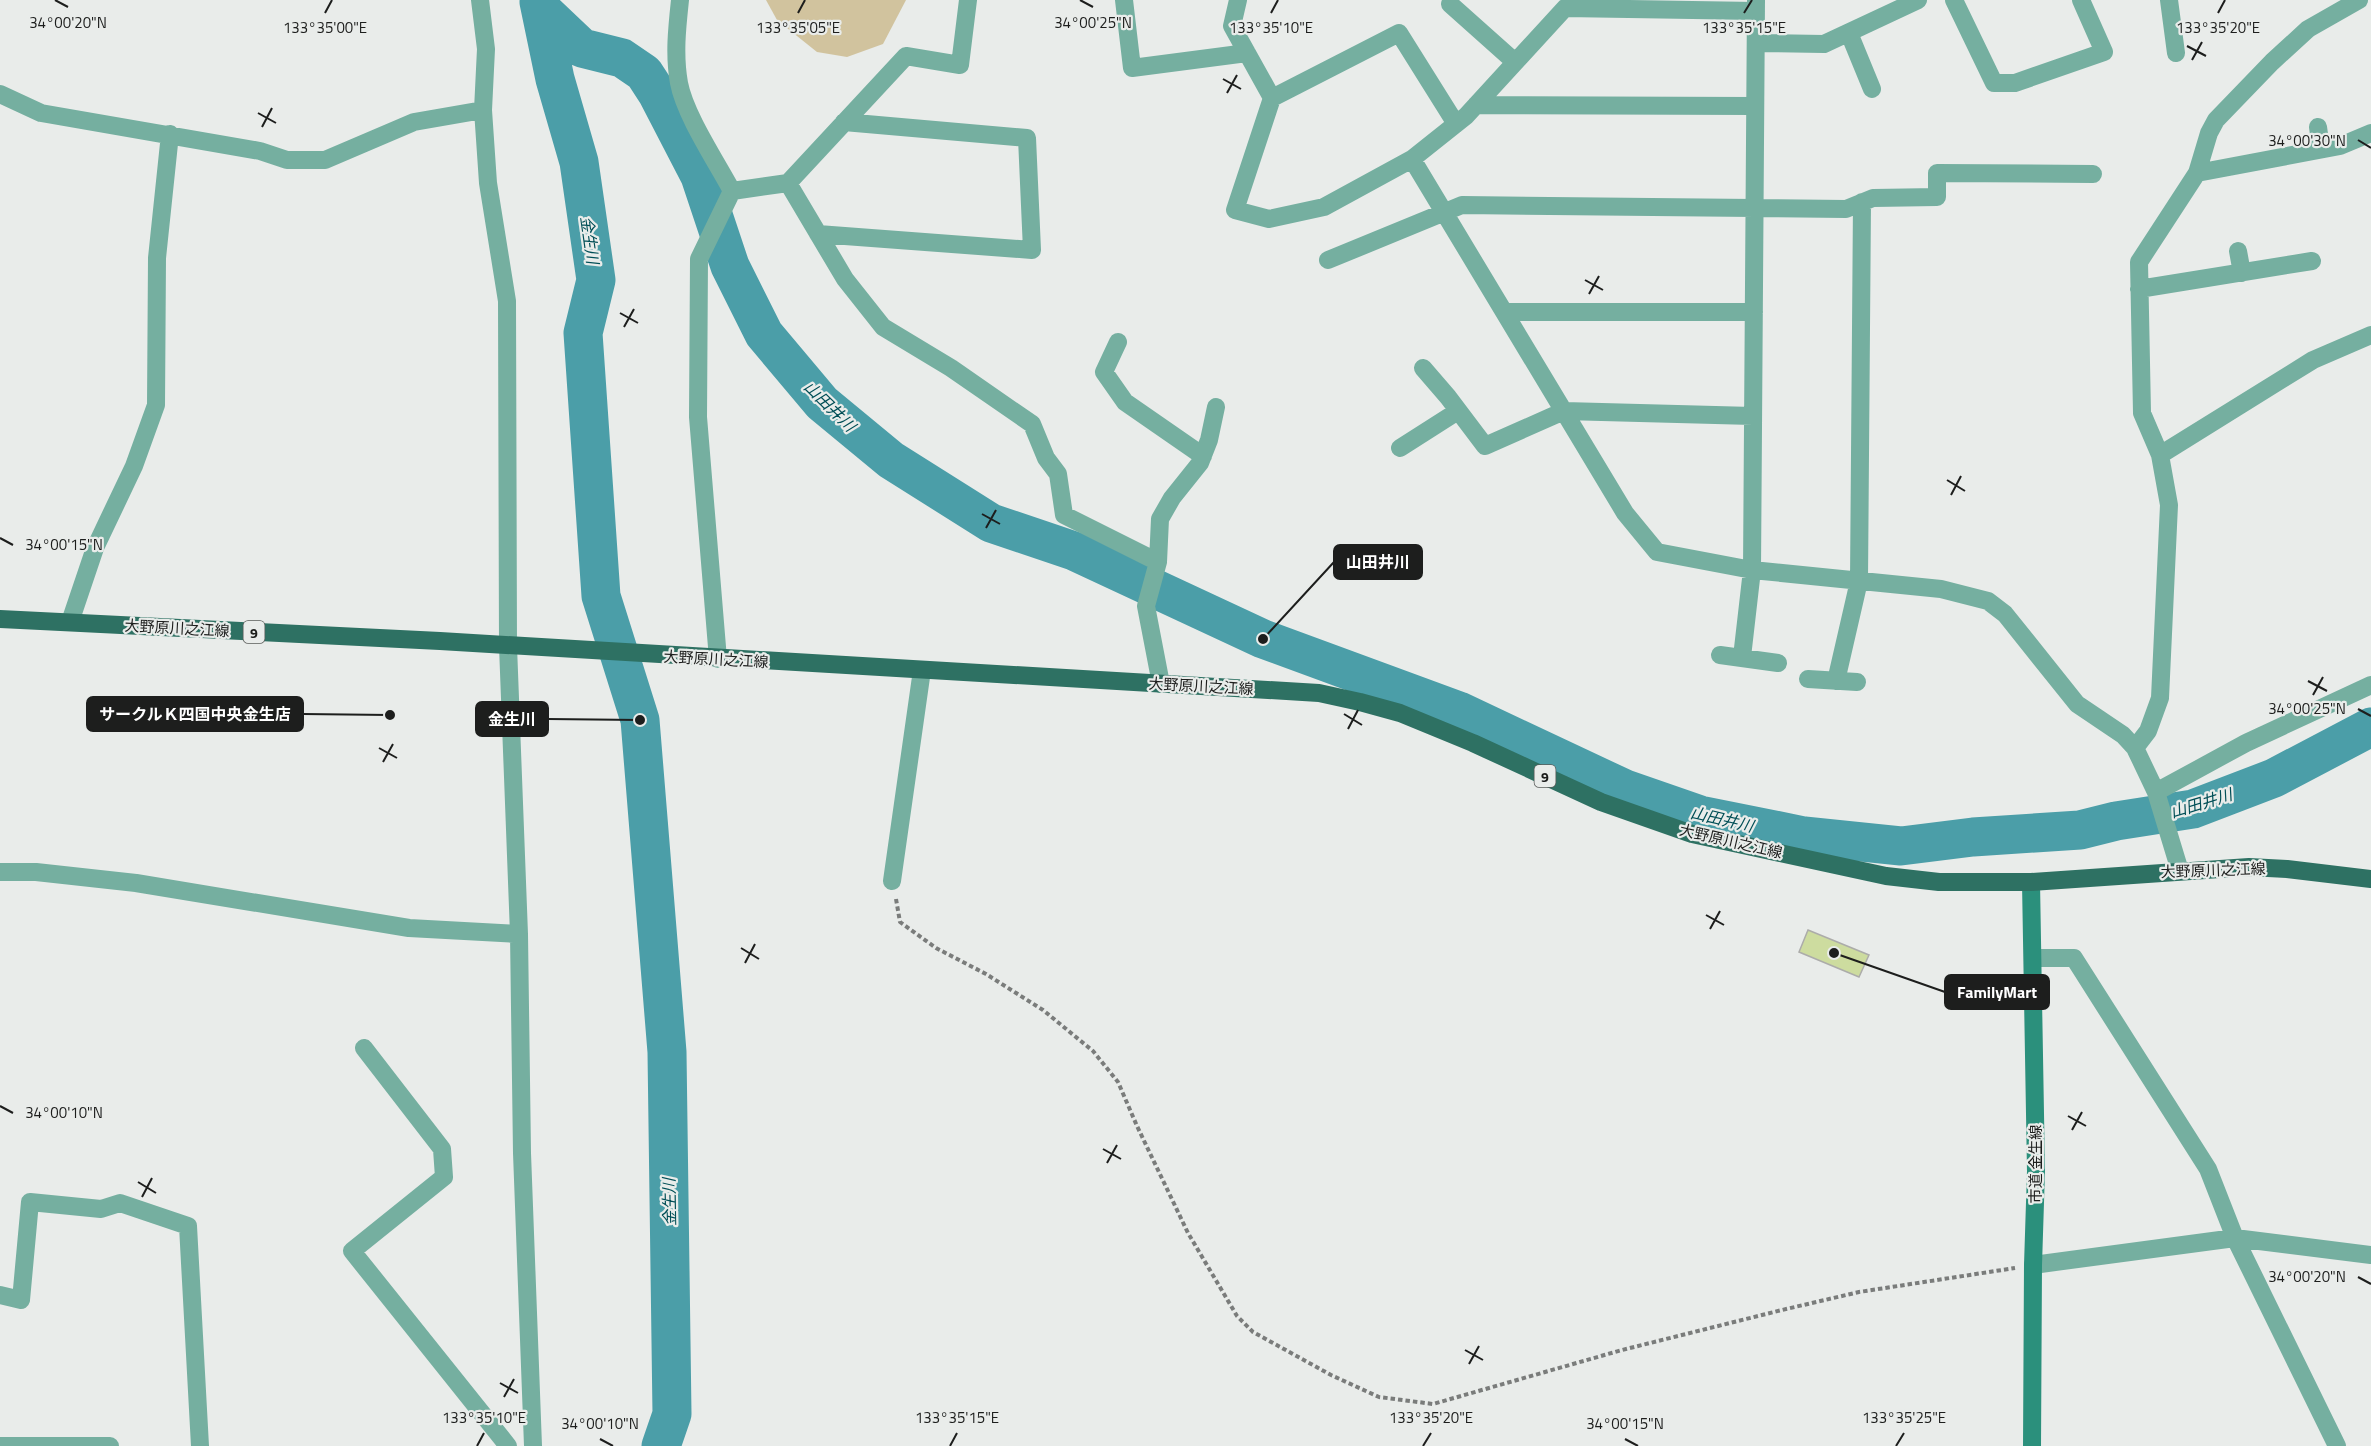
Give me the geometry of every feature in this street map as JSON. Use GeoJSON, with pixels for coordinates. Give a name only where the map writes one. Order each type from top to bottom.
{"type":"FeatureCollection","features":[{"type":"Feature","properties":{"kind":"main road","name":"大野原川之江線"},"geometry":{"type":"LineString","coordinates":[[0,619],[1319,693],[1400,713],[1434,726],[1601,802],[1692,834],[1886,876],[1939,882],[2031,882],[2249,867],[2371,879]]}},
{"type":"Feature","properties":{"kind":"street"},"geometry":{"type":"LineString","coordinates":[[480,0],[486,49],[483,110],[489,183],[507,300],[508,646],[519,934],[522,1153],[531,1445]]}},
{"type":"Feature","properties":{"kind":"street"},"geometry":{"type":"LineString","coordinates":[[680,0],[675,44],[679,85],[690,114],[732,190]]}},
{"type":"Feature","properties":{"kind":"street"},"geometry":{"type":"LineString","coordinates":[[732,190],[788,183],[906,56],[960,65],[968,0]]}},
{"type":"Feature","properties":{"kind":"street"},"geometry":{"type":"LineString","coordinates":[[1124,0],[1132,68],[1247,53]]}},
{"type":"Feature","properties":{"kind":"street"},"geometry":{"type":"LineString","coordinates":[[1238,0],[1232,26],[1272,98]]}},
{"type":"Feature","properties":{"kind":"street"},"geometry":{"type":"LineString","coordinates":[[1756,43],[1824,44],[1849,33],[1890,6],[1918,0]]}},
{"type":"Feature","properties":{"kind":"street"},"geometry":{"type":"LineString","coordinates":[[1954,0],[1994,83],[2015,83],[2104,52],[2081,0]]}},
{"type":"Feature","properties":{"kind":"street"},"geometry":{"type":"LineString","coordinates":[[2169,0],[2176,53]]}},
{"type":"Feature","properties":{"kind":"street"},"geometry":{"type":"LineString","coordinates":[[2135,748],[2148,731],[2160,698],[2169,505],[2160,455],[2142,413],[2139,262],[2197,173],[2209,133],[2216,120],[2308,29],[2360,0]]}},
{"type":"Feature","properties":{"kind":"street"},"geometry":{"type":"LineString","coordinates":[[1450,4],[1515,62]]}},
{"type":"Feature","properties":{"kind":"street"},"geometry":{"type":"LineString","coordinates":[[1456,124],[1399,33],[1272,98],[1234,210],[1269,219],[1324,207],[1412,159],[1456,124],[1476,105],[1565,8],[1756,6],[1752,570],[1742,657]]}},
{"type":"Feature","properties":{"kind":"street"},"geometry":{"type":"LineString","coordinates":[[1849,33],[1872,88]]}},
{"type":"Feature","properties":{"kind":"street"},"geometry":{"type":"LineString","coordinates":[[0,94],[41,113],[260,151],[287,160],[325,160],[414,123],[483,110]]}},
{"type":"Feature","properties":{"kind":"street"},"geometry":{"type":"LineString","coordinates":[[1476,105],[1755,106]]}},
{"type":"Feature","properties":{"kind":"street"},"geometry":{"type":"LineString","coordinates":[[818,234],[1032,250],[1026,138],[844,122]]}},
{"type":"Feature","properties":{"kind":"street"},"geometry":{"type":"LineString","coordinates":[[2318,126],[2322,149]]}},
{"type":"Feature","properties":{"kind":"street"},"geometry":{"type":"LineString","coordinates":[[2197,173],[2340,146],[2371,133]]}},
{"type":"Feature","properties":{"kind":"street"},"geometry":{"type":"LineString","coordinates":[[70,622],[95,548],[134,466],[156,405],[157,258],[170,134]]}},
{"type":"Feature","properties":{"kind":"street"},"geometry":{"type":"LineString","coordinates":[[1412,159],[1625,513],[1657,552],[1752,570],[1941,589],[1988,601],[2005,614],[2077,704],[2122,735],[2135,748],[2156,792],[2180,870]]}},
{"type":"Feature","properties":{"kind":"street"},"geometry":{"type":"LineString","coordinates":[[1328,260],[1462,205],[1846,209],[1873,198],[1937,197],[1937,173],[2093,174]]}},
{"type":"Feature","properties":{"kind":"street"},"geometry":{"type":"LineString","coordinates":[[788,183],[845,279],[883,327],[951,368],[1032,424],[1046,458],[1058,474],[1064,515],[1158,562]]}},
{"type":"Feature","properties":{"kind":"street"},"geometry":{"type":"LineString","coordinates":[[718,659],[698,417],[699,259],[732,190]]}},
{"type":"Feature","properties":{"kind":"street"},"geometry":{"type":"LineString","coordinates":[[1836,681],[1859,581],[1862,202]]}},
{"type":"Feature","properties":{"kind":"street"},"geometry":{"type":"LineString","coordinates":[[2238,251],[2242,273]]}},
{"type":"Feature","properties":{"kind":"street"},"geometry":{"type":"LineString","coordinates":[[2139,289],[2312,261]]}},
{"type":"Feature","properties":{"kind":"street"},"geometry":{"type":"LineString","coordinates":[[1504,312],[1754,312]]}},
{"type":"Feature","properties":{"kind":"street"},"geometry":{"type":"LineString","coordinates":[[2160,455],[2313,360],[2371,335]]}},
{"type":"Feature","properties":{"kind":"street"},"geometry":{"type":"LineString","coordinates":[[1118,342],[1104,372],[1125,402],[1203,456]]}},
{"type":"Feature","properties":{"kind":"street"},"geometry":{"type":"LineString","coordinates":[[1423,368],[1485,446],[1564,411],[1753,416]]}},
{"type":"Feature","properties":{"kind":"street"},"geometry":{"type":"LineString","coordinates":[[1161,684],[1146,606],[1158,562],[1160,519],[1172,498],[1200,463],[1209,440],[1216,407]]}},
{"type":"Feature","properties":{"kind":"street"},"geometry":{"type":"LineString","coordinates":[[1400,448],[1458,411]]}},
{"type":"Feature","properties":{"kind":"street"},"geometry":{"type":"LineString","coordinates":[[1720,655],[1778,663]]}},
{"type":"Feature","properties":{"kind":"street"},"geometry":{"type":"LineString","coordinates":[[892,881],[922,670]]}},
{"type":"Feature","properties":{"kind":"street"},"geometry":{"type":"LineString","coordinates":[[1808,680],[1857,682]]}},
{"type":"Feature","properties":{"kind":"street"},"geometry":{"type":"LineString","coordinates":[[2156,792],[2246,743],[2371,685]]}},
{"type":"Feature","properties":{"kind":"street"},"geometry":{"type":"LineString","coordinates":[[0,872],[36,872],[136,883],[409,928],[519,934]]}},
{"type":"Feature","properties":{"kind":"street","name":"市道 金生線"},"geometry":{"type":"LineString","coordinates":[[2031,882],[2036,1171],[2032,1446]]}},
{"type":"Feature","properties":{"kind":"street"},"geometry":{"type":"LineString","coordinates":[[2033,958],[2074,958],[2208,1169],[2235,1238],[2337,1446]]}},
{"type":"Feature","properties":{"kind":"street"},"geometry":{"type":"LineString","coordinates":[[364,1048],[442,1149],[444,1176],[351,1251],[508,1446]]}},
{"type":"Feature","properties":{"kind":"street"},"geometry":{"type":"LineString","coordinates":[[0,1295],[21,1300],[30,1202],[101,1209],[120,1203],[188,1226],[200,1446]]}},
{"type":"Feature","properties":{"kind":"street"},"geometry":{"type":"LineString","coordinates":[[2033,1265],[2235,1238],[2371,1255]]}},
{"type":"Feature","properties":{"kind":"street"},"geometry":{"type":"LineString","coordinates":[[0,1446],[110,1446]]}},
{"type":"Feature","properties":{"kind":"path"},"geometry":{"type":"LineString","coordinates":[[892,881],[900,922],[936,948],[986,974],[1042,1010],[1093,1051],[1118,1082],[1188,1233],[1237,1316],[1253,1332],[1331,1375],[1379,1397],[1433,1404],[1622,1350],[1859,1292],[2033,1265]]}},
{"type":"Feature","properties":{"kind":"shaded area"},"geometry":{"type":"Polygon","coordinates":[[[766,0],[906,0],[883,44],[847,57],[817,52],[777,20],[766,0]]]}},
{"type":"Feature","properties":{"kind":"building"},"geometry":{"type":"Polygon","coordinates":[[[1808,930],[1869,955],[1859,977],[1799,952],[1808,930]]]}},
{"type":"Feature","properties":{"kind":"waterway","name":"金生川"},"geometry":{"type":"LineString","coordinates":[[539,2],[555,79],[579,162],[596,280],[583,333],[601,596],[640,720],[667,1052],[672,1414],[661,1446]]}},
{"type":"Feature","properties":{"kind":"waterway","name":"山田井川"},"geometry":{"type":"LineString","coordinates":[[541,9],[582,48],[622,58],[644,73],[657,93],[700,176],[730,266],[764,334],[822,403],[891,460],[991,523],[1074,551],[1263,639],[1459,711],[1625,789],[1700,815],[1804,836],[1901,846],[1973,837],[2080,830],[2116,821],[2193,809],[2274,778],[2371,727]]}},
{"type":"Feature","properties":{"kind":"place","name":"山田井川"},"geometry":{"type":"Point","coordinates":[1263,639]}},
{"type":"Feature","properties":{"kind":"place","name":"サークルＫ四国中央金生店"},"geometry":{"type":"Point","coordinates":[390,715]}},
{"type":"Feature","properties":{"kind":"place","name":"金生川"},"geometry":{"type":"Point","coordinates":[640,720]}},
{"type":"Feature","properties":{"kind":"place","name":"FamilyMart"},"geometry":{"type":"Point","coordinates":[1834,953]}}]}
